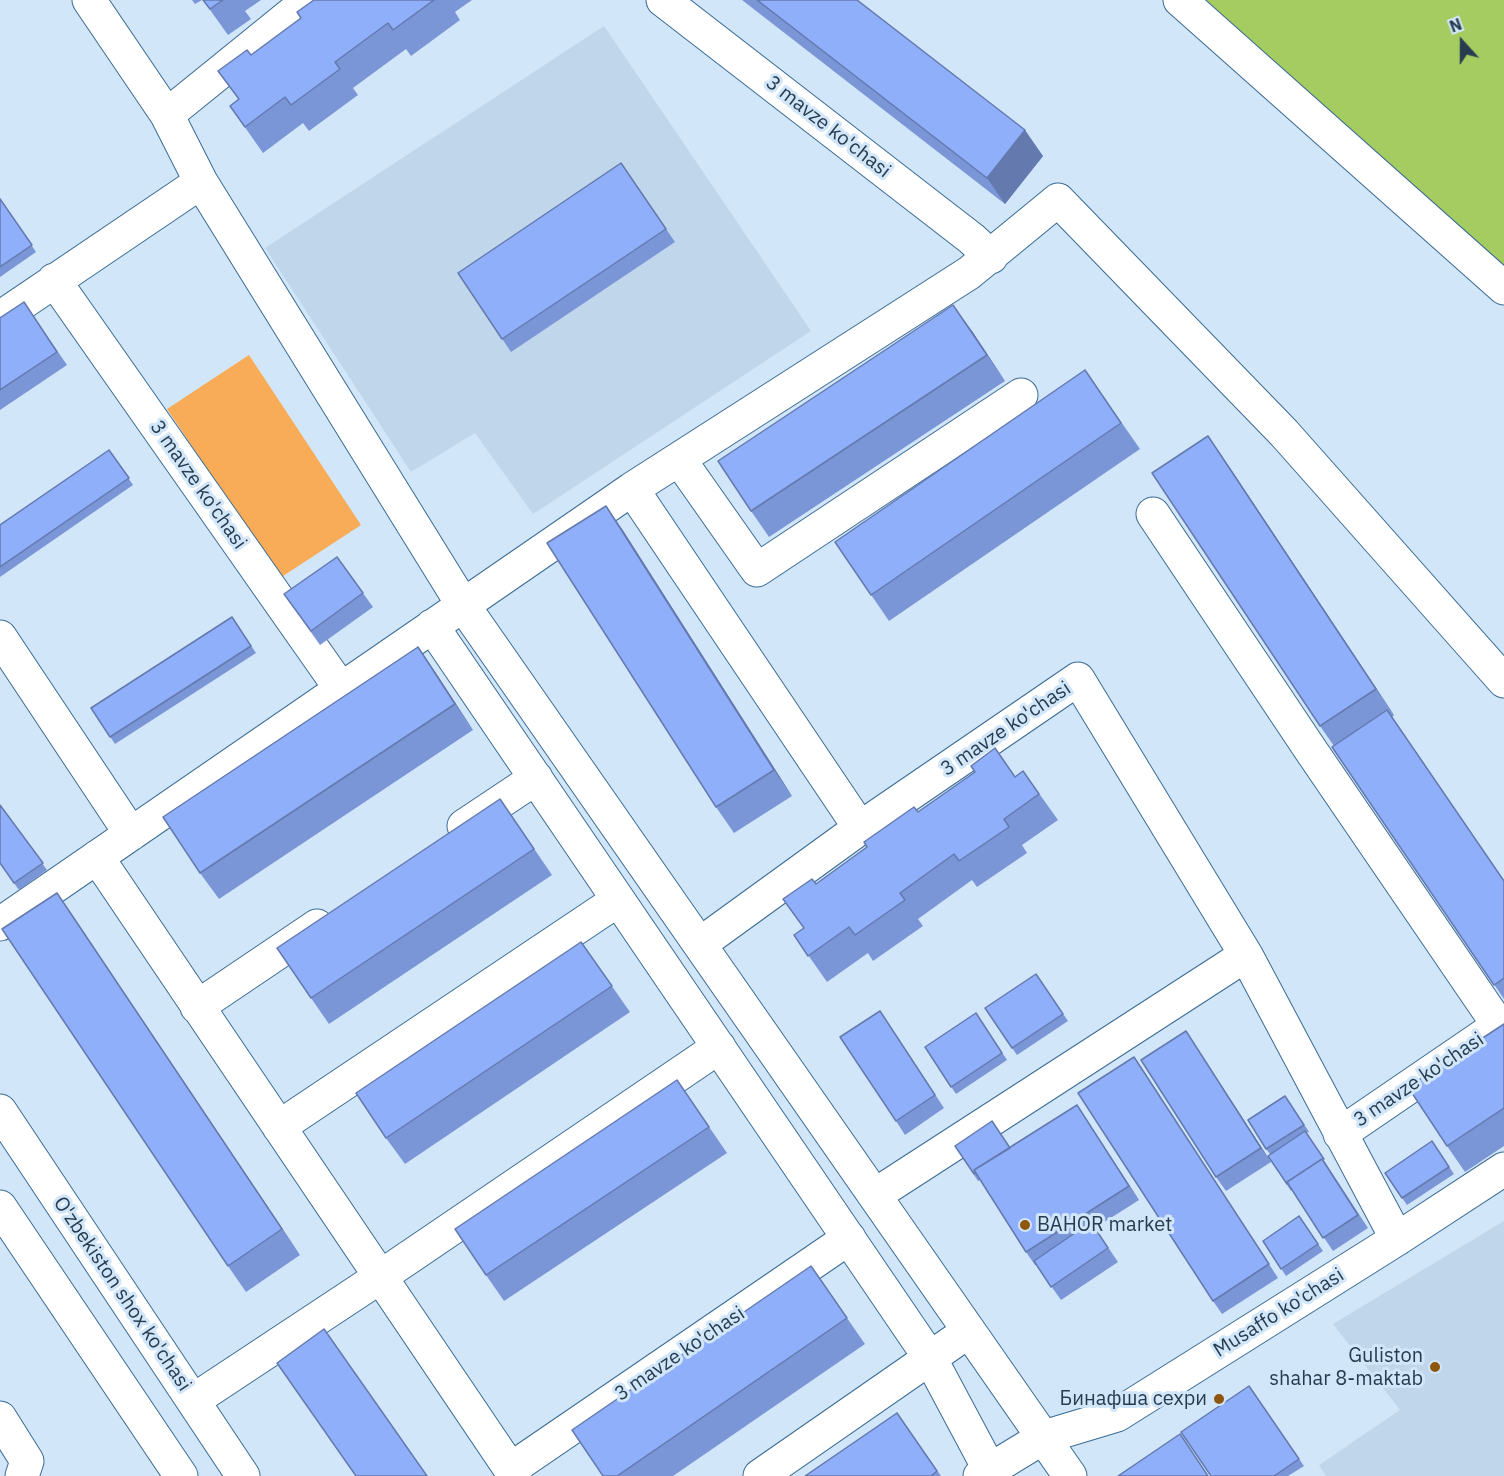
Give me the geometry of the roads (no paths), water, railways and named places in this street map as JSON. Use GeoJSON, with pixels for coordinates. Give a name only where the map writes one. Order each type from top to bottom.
{"type":"FeatureCollection","features":[{"type":"Feature","properties":{"kind":"street"},"geometry":{"type":"LineString","coordinates":[[89,0],[167,115],[201,182],[463,605],[1070,1476]]}},
{"type":"Feature","properties":{"kind":"street"},"geometry":{"type":"LineString","coordinates":[[167,115],[309,0]]}},
{"type":"Feature","properties":{"kind":"street","name":"3 mavze ko'chasi"},"geometry":{"type":"LineString","coordinates":[[663,0],[972,239],[991,257]]}},
{"type":"Feature","properties":{"kind":"street"},"geometry":{"type":"LineString","coordinates":[[1180,0],[1504,288]]}},
{"type":"Feature","properties":{"kind":"street"},"geometry":{"type":"LineString","coordinates":[[0,318],[201,182]]}},
{"type":"Feature","properties":{"kind":"street"},"geometry":{"type":"LineString","coordinates":[[0,924],[632,489],[991,257],[1058,200],[1284,433],[1504,681]]}},
{"type":"Feature","properties":{"kind":"street","name":"3 mavze ko'chasi"},"geometry":{"type":"LineString","coordinates":[[54,280],[341,689]]}},
{"type":"Feature","properties":{"kind":"street"},"geometry":{"type":"LineString","coordinates":[[679,459],[757,570],[1021,395]]}},
{"type":"Feature","properties":{"kind":"street"},"geometry":{"type":"LineString","coordinates":[[632,489],[860,828]]}},
{"type":"Feature","properties":{"kind":"street","name":"3 mavze ko'chasi"},"geometry":{"type":"LineString","coordinates":[[1153,514],[1303,739],[1501,1024],[1340,1134]]}},
{"type":"Feature","properties":{"kind":"street"},"geometry":{"type":"LineString","coordinates":[[432,626],[930,1358],[987,1474]]}},
{"type":"Feature","properties":{"kind":"street"},"geometry":{"type":"LineString","coordinates":[[0,637],[131,834]]}},
{"type":"Feature","properties":{"kind":"street","name":"3 mavze ko'chasi"},"geometry":{"type":"LineString","coordinates":[[700,944],[860,828],[1078,680],[1246,955],[1397,1239]]}},
{"type":"Feature","properties":{"kind":"street"},"geometry":{"type":"LineString","coordinates":[[439,843],[536,778]]}},
{"type":"Feature","properties":{"kind":"street","name":"3 mavze ko'chasi"},"geometry":{"type":"LineString","coordinates":[[97,857],[513,1472],[849,1238]]}},
{"type":"Feature","properties":{"kind":"street"},"geometry":{"type":"LineString","coordinates":[[279,1127],[618,900]]}},
{"type":"Feature","properties":{"kind":"street"},"geometry":{"type":"LineString","coordinates":[[197,1007],[342,909]]}},
{"type":"Feature","properties":{"kind":"street"},"geometry":{"type":"LineString","coordinates":[[875,1195],[1246,955]]}},
{"type":"Feature","properties":{"kind":"street"},"geometry":{"type":"LineString","coordinates":[[194,1400],[719,1047]]}},
{"type":"Feature","properties":{"kind":"street","name":"O'zbekiston shox ko'chasi"},"geometry":{"type":"LineString","coordinates":[[0,1112],[243,1476]]}},
{"type":"Feature","properties":{"kind":"street","name":"Musaffo ko'chasi"},"geometry":{"type":"LineString","coordinates":[[987,1474],[1044,1437],[1117,1415],[1504,1169]]}},
{"type":"Feature","properties":{"kind":"street"},"geometry":{"type":"LineString","coordinates":[[0,1207],[181,1476]]}},
{"type":"Feature","properties":{"kind":"street"},"geometry":{"type":"LineString","coordinates":[[760,1476],[969,1331]]}},
{"type":"Feature","properties":{"kind":"street"},"geometry":{"type":"LineString","coordinates":[[0,1418],[27,1461],[22,1476]]}},
{"type":"Feature","properties":{"kind":"place","name":"BAHOR market"},"geometry":{"type":"Point","coordinates":[1025,1225]}},
{"type":"Feature","properties":{"kind":"place","name":"Guliston shahar 8-maktab"},"geometry":{"type":"Point","coordinates":[1435,1367]}},
{"type":"Feature","properties":{"kind":"place","name":"Бинафша сехри"},"geometry":{"type":"Point","coordinates":[1219,1399]}}]}
